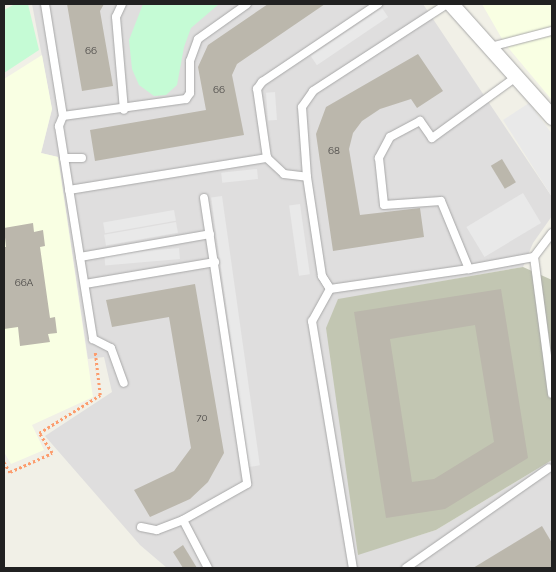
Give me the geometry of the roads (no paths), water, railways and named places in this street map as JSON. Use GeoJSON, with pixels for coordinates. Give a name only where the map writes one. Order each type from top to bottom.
{"type":"FeatureCollection","features":[{"type":"Feature","properties":{"kind":"street"},"geometry":{"type":"LineString","coordinates":[[451,4],[552,117]]}},
{"type":"Feature","properties":{"kind":"lane"},"geometry":{"type":"LineString","coordinates":[[45,4],[63,116],[59,126],[93,339],[111,348],[124,383]]}},
{"type":"Feature","properties":{"kind":"lane"},"geometry":{"type":"LineString","coordinates":[[122,4],[116,17],[124,110]]}},
{"type":"Feature","properties":{"kind":"lane"},"geometry":{"type":"LineString","coordinates":[[63,116],[124,110],[189,96],[190,61],[198,39],[248,4]]}},
{"type":"Feature","properties":{"kind":"lane"},"geometry":{"type":"LineString","coordinates":[[307,178],[284,174],[267,158],[257,89],[262,82],[378,4]]}},
{"type":"Feature","properties":{"kind":"lane"},"geometry":{"type":"LineString","coordinates":[[330,289],[322,276],[307,178],[302,107],[313,90],[447,4]]}},
{"type":"Feature","properties":{"kind":"lane"},"geometry":{"type":"LineString","coordinates":[[490,47],[552,31]]}},
{"type":"Feature","properties":{"kind":"lane"},"geometry":{"type":"LineString","coordinates":[[469,269],[441,201],[384,205],[379,158],[390,137],[420,121],[432,138],[516,77]]}},
{"type":"Feature","properties":{"kind":"lane"},"geometry":{"type":"LineString","coordinates":[[64,158],[82,158]]}},
{"type":"Feature","properties":{"kind":"lane"},"geometry":{"type":"LineString","coordinates":[[69,190],[267,158]]}},
{"type":"Feature","properties":{"kind":"lane"},"geometry":{"type":"LineString","coordinates":[[141,527],[157,530],[183,520],[247,484],[204,198]]}},
{"type":"Feature","properties":{"kind":"lane"},"geometry":{"type":"LineString","coordinates":[[80,257],[210,234]]}},
{"type":"Feature","properties":{"kind":"lane"},"geometry":{"type":"LineString","coordinates":[[330,289],[469,269],[534,257],[552,234]]}},
{"type":"Feature","properties":{"kind":"lane"},"geometry":{"type":"LineString","coordinates":[[534,257],[552,394]]}},
{"type":"Feature","properties":{"kind":"lane"},"geometry":{"type":"LineString","coordinates":[[85,284],[215,262]]}},
{"type":"Feature","properties":{"kind":"lane"},"geometry":{"type":"LineString","coordinates":[[330,289],[312,321],[353,568]]}},
{"type":"Feature","properties":{"kind":"lane"},"geometry":{"type":"LineString","coordinates":[[406,568],[551,469]]}},
{"type":"Feature","properties":{"kind":"lane"},"geometry":{"type":"LineString","coordinates":[[183,520],[208,568]]}}]}
